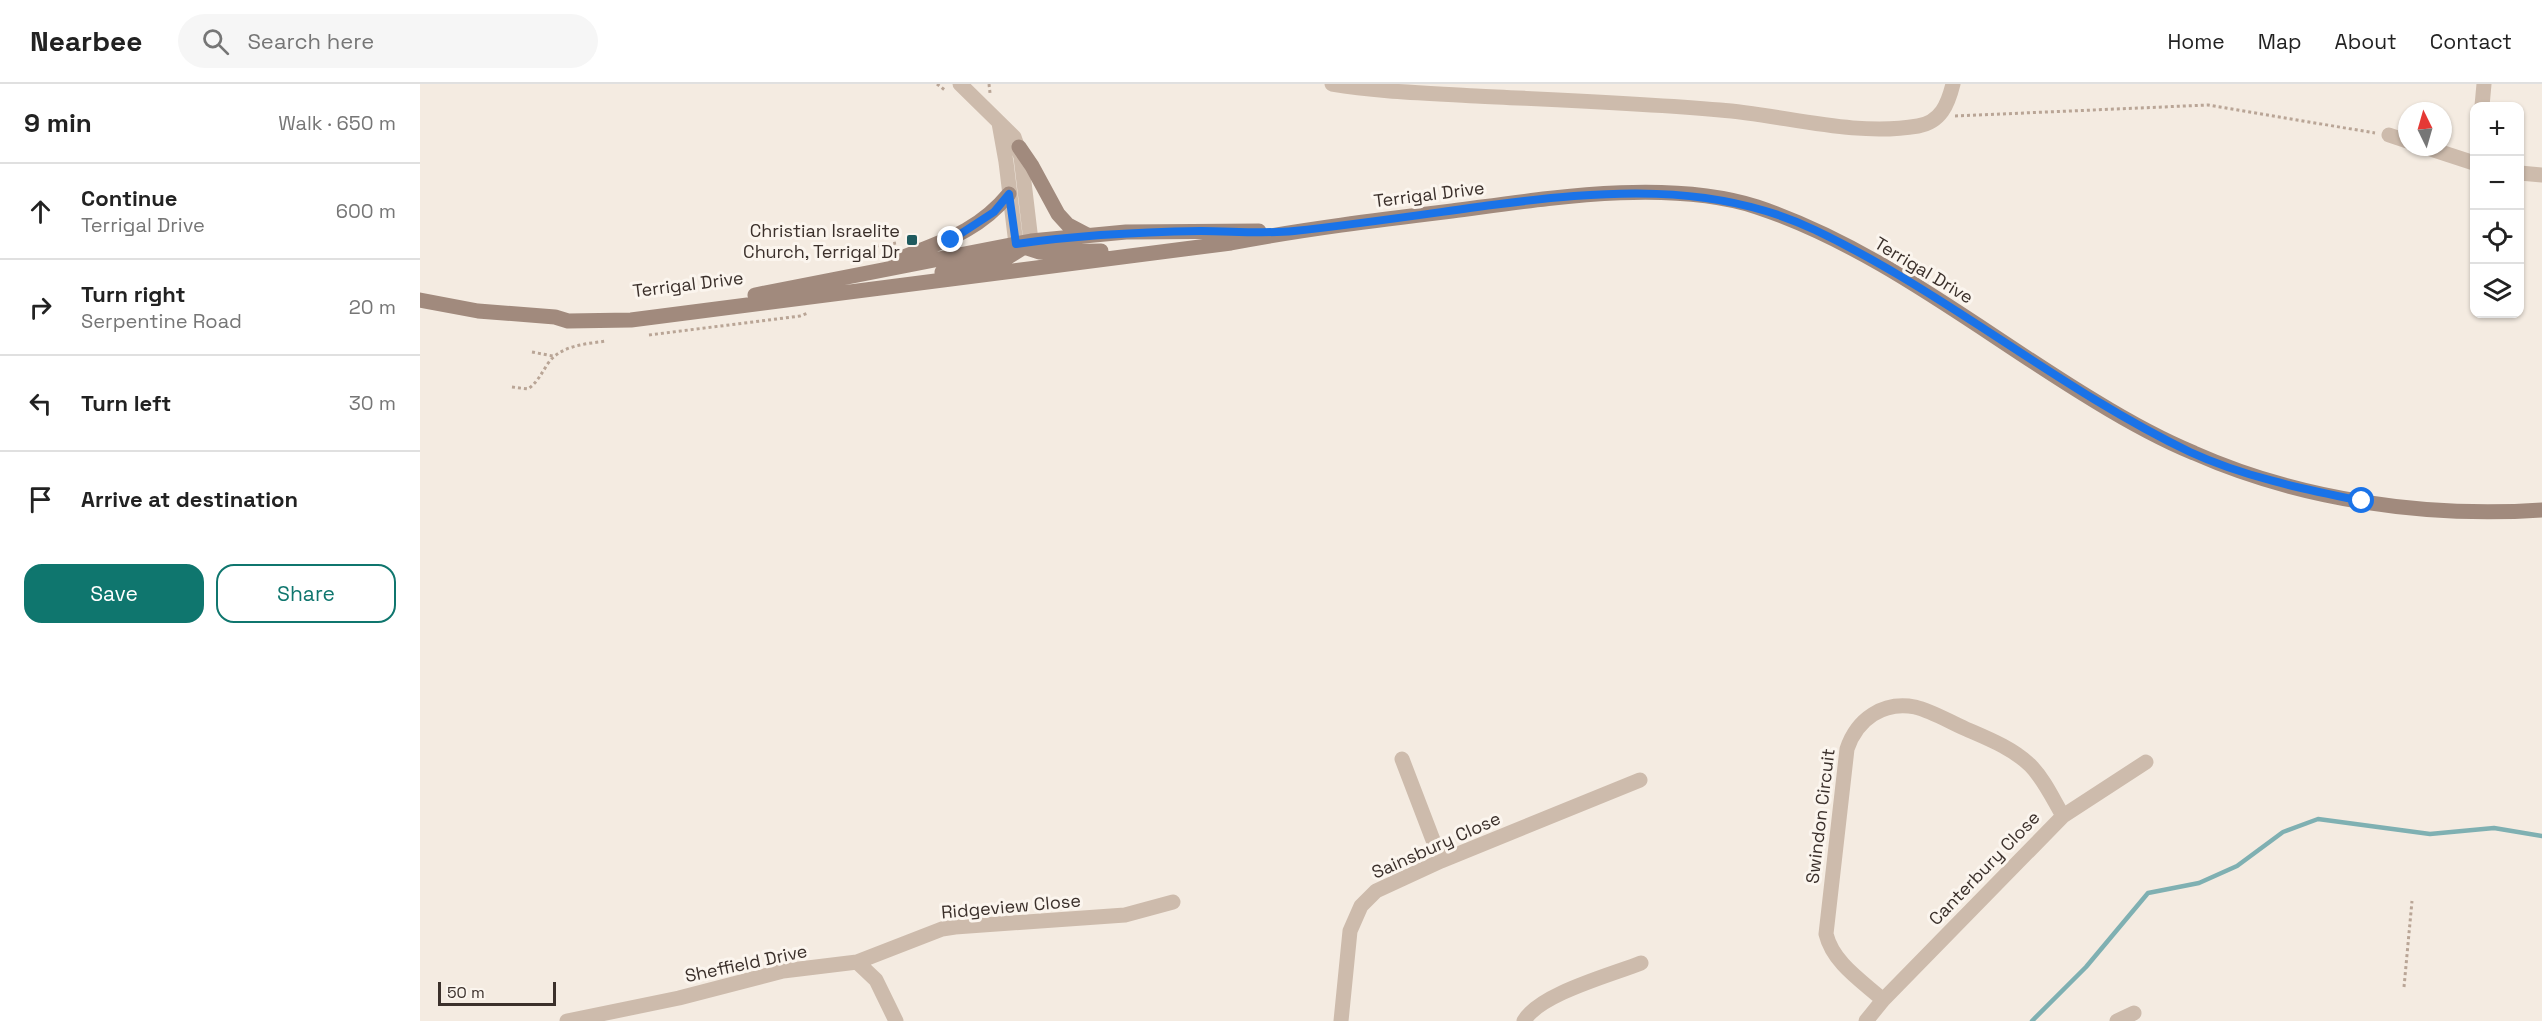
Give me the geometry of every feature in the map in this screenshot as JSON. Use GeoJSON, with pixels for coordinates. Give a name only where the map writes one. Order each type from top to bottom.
{"type":"FeatureCollection","features":[{"type":"Feature","properties":{"kind":"main road"},"geometry":{"type":"LineString","coordinates":[[1018,147],[1032,166],[1058,214],[1068,225],[1087,235]]}},
{"type":"Feature","properties":{"kind":"main road","name":"Terrigal Drive"},"geometry":{"type":"LineString","coordinates":[[420,300],[478,311],[555,317],[568,321],[631,320],[1231,243],[1289,232],[1564,196],[1626,193],[1692,195],[1754,206],[1814,229],[1926,291],[2096,402],[2192,453],[2297,488],[2362,501],[2433,509],[2508,512],[2542,510]]}},
{"type":"Feature","properties":{"kind":"main road"},"geometry":{"type":"LineString","coordinates":[[865,273],[965,232],[994,212],[1009,194]]}},
{"type":"Feature","properties":{"kind":"main road","name":"Terrigal Drive"},"geometry":{"type":"LineString","coordinates":[[555,317],[564,312],[631,311],[740,298],[1024,244],[1087,235],[1179,231],[1289,232]]}},
{"type":"Feature","properties":{"kind":"main road"},"geometry":{"type":"LineString","coordinates":[[878,289],[954,269],[1005,259],[1024,244],[1039,252],[1164,251]]}},
{"type":"Feature","properties":{"kind":"main road","name":"Terrigal Drive"},"geometry":{"type":"LineString","coordinates":[[2508,512],[2542,504]]}},
{"type":"Feature","properties":{"kind":"street"},"geometry":{"type":"LineString","coordinates":[[1332,84],[1399,92],[1722,110],[1781,119],[1888,129],[1921,126],[1940,117],[1953,84]]}},
{"type":"Feature","properties":{"kind":"street"},"geometry":{"type":"LineString","coordinates":[[2482,102],[2484,84]]}},
{"type":"Feature","properties":{"kind":"street"},"geometry":{"type":"LineString","coordinates":[[960,87],[984,105],[1014,137],[1018,147],[1024,244]]}},
{"type":"Feature","properties":{"kind":"street"},"geometry":{"type":"LineString","coordinates":[[999,123],[1009,194],[1024,244]]}},
{"type":"Feature","properties":{"kind":"street"},"geometry":{"type":"LineString","coordinates":[[2389,135],[2398,138]]}},
{"type":"Feature","properties":{"kind":"street"},"geometry":{"type":"LineString","coordinates":[[2452,156],[2470,161]]}},
{"type":"Feature","properties":{"kind":"street"},"geometry":{"type":"LineString","coordinates":[[2524,173],[2542,175]]}},
{"type":"Feature","properties":{"kind":"street","name":"Swindon Circuit"},"geometry":{"type":"LineString","coordinates":[[1883,1000],[1839,960],[1832,951],[1826,934],[1847,749],[1859,724],[1873,713],[1885,709],[1915,708],[2007,747],[2040,777],[2063,816]]}},
{"type":"Feature","properties":{"kind":"street"},"geometry":{"type":"LineString","coordinates":[[1402,759],[1441,861]]}},
{"type":"Feature","properties":{"kind":"street","name":"Canterbury Close"},"geometry":{"type":"LineString","coordinates":[[1866,1021],[1883,1000],[2063,816],[2146,762]]}},
{"type":"Feature","properties":{"kind":"street","name":"Sainsbury Close"},"geometry":{"type":"LineString","coordinates":[[1341,1021],[1346,951],[1357,912],[1367,898],[1384,885],[1640,780]]}},
{"type":"Feature","properties":{"kind":"street","name":"Ridgeview Close"},"geometry":{"type":"LineString","coordinates":[[857,962],[942,929],[1125,915],[1173,902]]}},
{"type":"Feature","properties":{"kind":"street"},"geometry":{"type":"LineString","coordinates":[[857,962],[876,980],[896,1021]]}},
{"type":"Feature","properties":{"kind":"street","name":"Sheffield Drive"},"geometry":{"type":"LineString","coordinates":[[567,1021],[679,998],[783,971],[857,962]]}},
{"type":"Feature","properties":{"kind":"street"},"geometry":{"type":"LineString","coordinates":[[1524,1021],[1528,1013],[1544,1001],[1641,963]]}},
{"type":"Feature","properties":{"kind":"street"},"geometry":{"type":"LineString","coordinates":[[2117,1021],[2134,1012]]}},
{"type":"Feature","properties":{"kind":"path"},"geometry":{"type":"LineString","coordinates":[[938,84],[960,87]]}},
{"type":"Feature","properties":{"kind":"path"},"geometry":{"type":"LineString","coordinates":[[989,84],[990,95],[994,101]]}},
{"type":"Feature","properties":{"kind":"path"},"geometry":{"type":"LineString","coordinates":[[1940,117],[2208,105],[2389,135]]}},
{"type":"Feature","properties":{"kind":"path"},"geometry":{"type":"LineString","coordinates":[[846,263],[877,246],[900,242]]}},
{"type":"Feature","properties":{"kind":"path"},"geometry":{"type":"LineString","coordinates":[[532,352],[551,357],[564,349],[606,341]]}},
{"type":"Feature","properties":{"kind":"path"},"geometry":{"type":"LineString","coordinates":[[512,387],[528,389],[534,385],[554,355]]}},
{"type":"Feature","properties":{"kind":"path"},"geometry":{"type":"LineString","coordinates":[[2404,987],[2412,901]]}},
{"type":"Feature","properties":{"kind":"waterway"},"geometry":{"type":"LineString","coordinates":[[2032,1021],[2086,967],[2148,893],[2199,883],[2237,866],[2283,832],[2318,819],[2430,834],[2494,828],[2542,836]]}},
{"type":"Feature","properties":{"kind":"place","name":"Christian Israelite Church, Terrigal Dr"},"geometry":{"type":"Point","coordinates":[912,240]}},
{"type":"Feature","properties":{"kind":"route"},"geometry":{"type":"LineString","coordinates":[[951,240],[994,212],[1009,194],[1016,244],[1126,232],[1289,232],[1564,196],[1626,193],[1692,195],[1754,206],[1814,229],[1926,291],[2096,402],[2192,453],[2297,488],[2362,501]]}}]}
